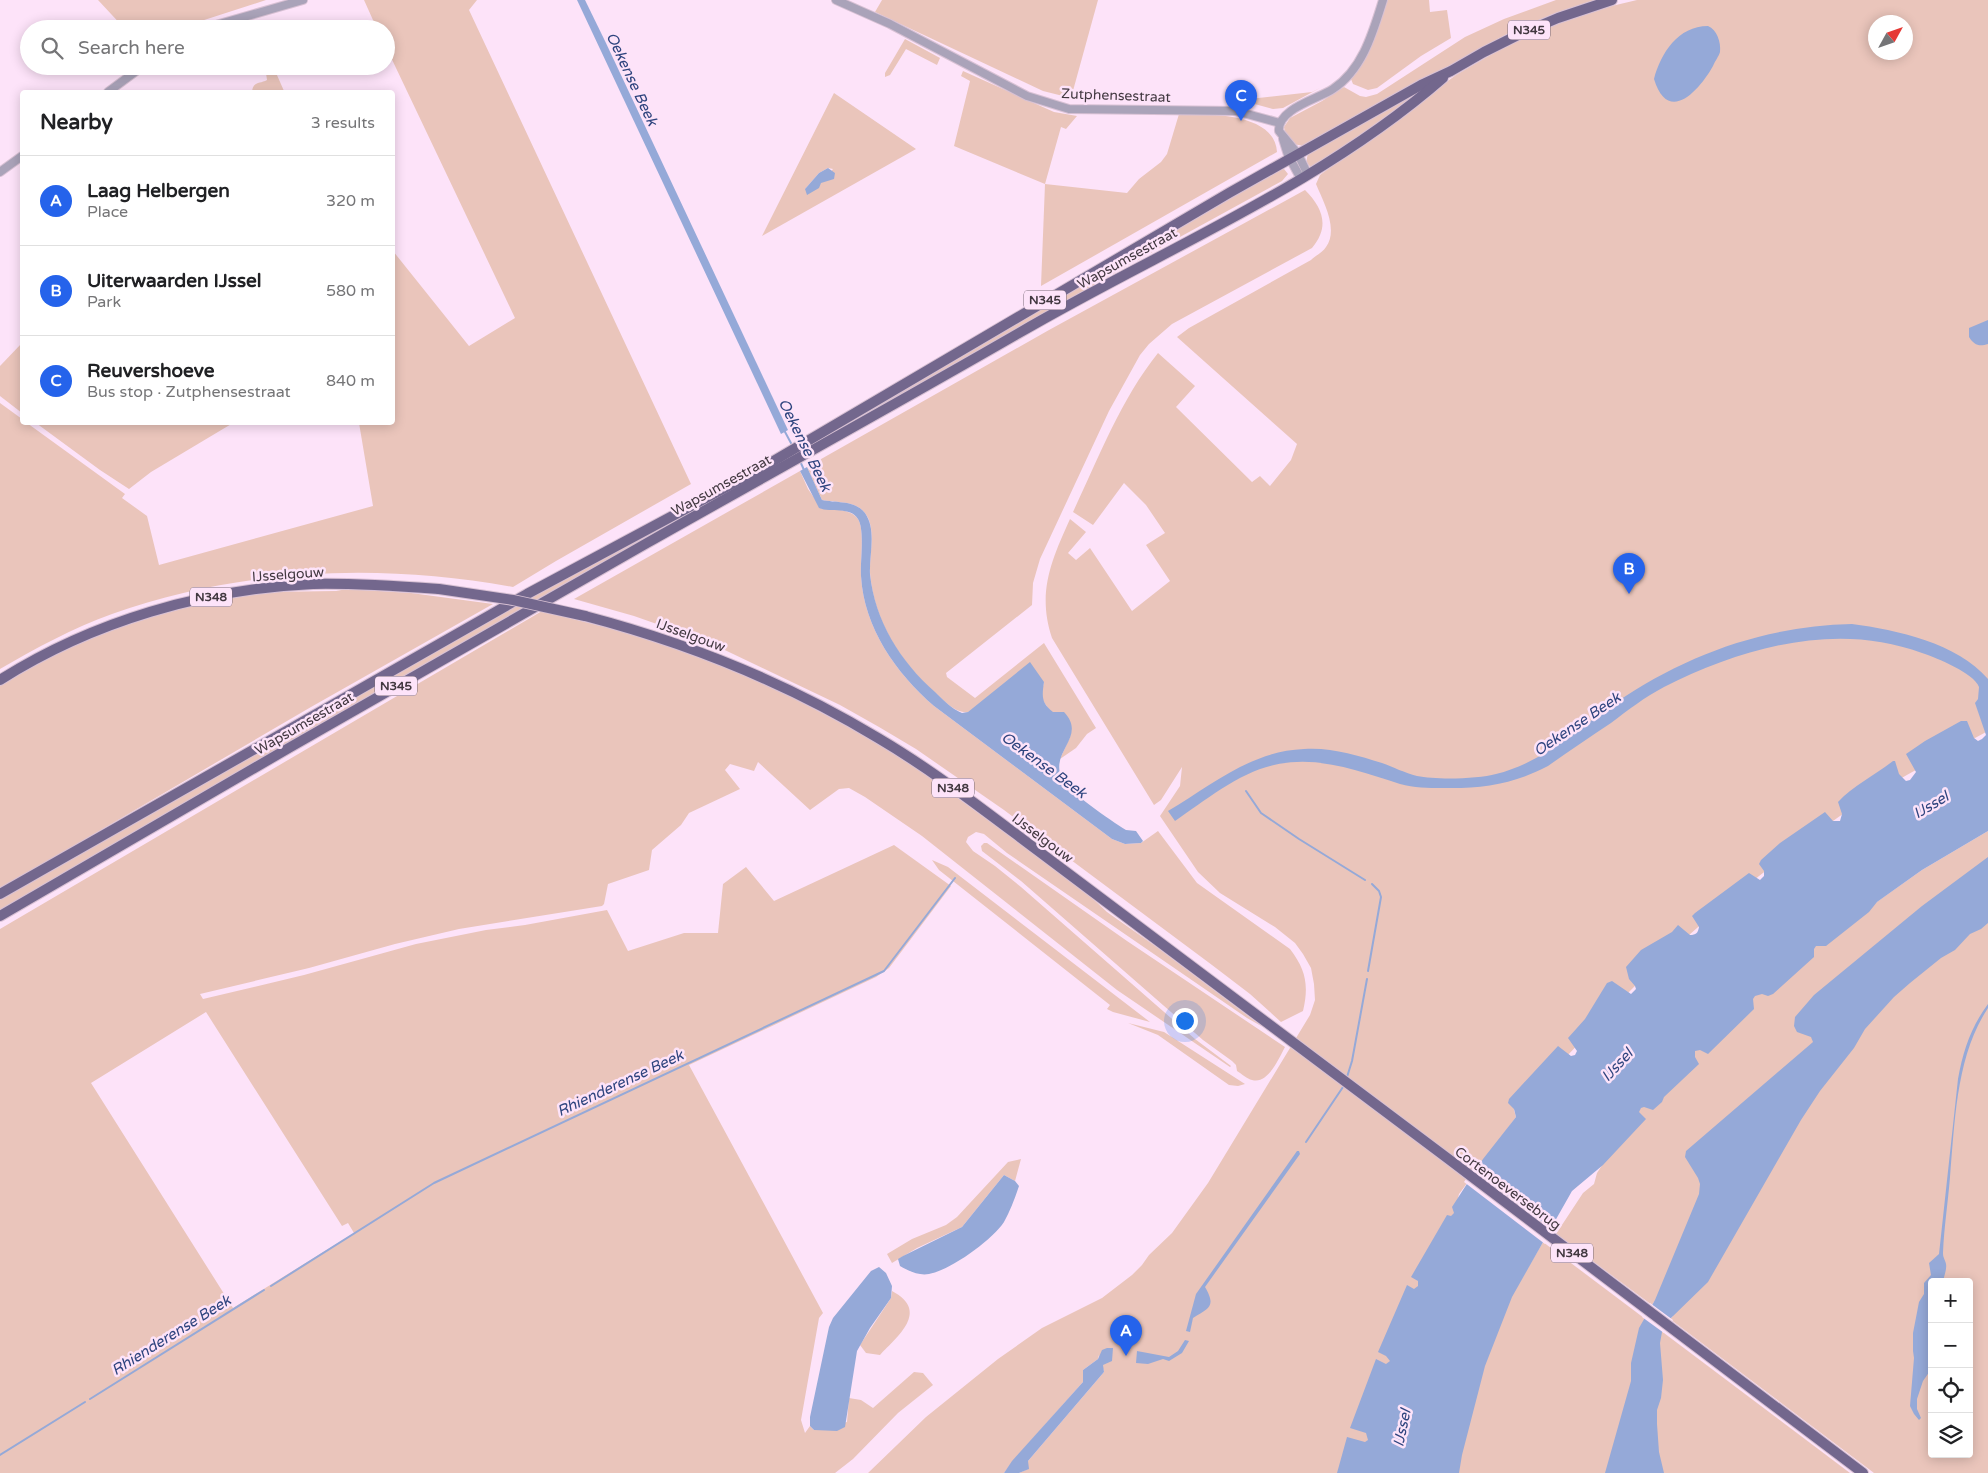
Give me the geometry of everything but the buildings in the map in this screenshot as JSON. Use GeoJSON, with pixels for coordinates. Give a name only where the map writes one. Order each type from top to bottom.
{"type":"FeatureCollection","features":[{"type":"Feature","properties":{"kind":"main road","name":"Wapsumsestraat"},"geometry":{"type":"LineString","coordinates":[[0,916],[238,776],[804,449],[1021,314],[1294,157],[1421,85],[1451,71],[1484,52],[1527,31],[1573,12],[1612,0]]}},
{"type":"Feature","properties":{"kind":"main road","name":"Wapsumsestraat"},"geometry":{"type":"LineString","coordinates":[[804,449],[915,394],[1026,329],[1304,177],[1338,157],[1384,124],[1451,71]]}},
{"type":"Feature","properties":{"kind":"main road","name":"Wapsumsestraat"},"geometry":{"type":"LineString","coordinates":[[0,894],[527,594],[792,456]]}},
{"type":"Feature","properties":{"kind":"main road","name":"IJsselgouw"},"geometry":{"type":"LineString","coordinates":[[0,680],[47,653],[92,633],[153,611],[222,595],[315,584],[439,589],[513,600],[585,616],[647,633],[744,669],[816,703],[879,738],[983,810],[1280,1032]]}},
{"type":"Feature","properties":{"kind":"main road","name":"Cortenoeversebrug"},"geometry":{"type":"LineString","coordinates":[[1280,1032],[1864,1473]]}},
{"type":"Feature","properties":{"kind":"street"},"geometry":{"type":"LineString","coordinates":[[234,20],[304,0]]}},
{"type":"Feature","properties":{"kind":"street","name":"Zutphensestraat"},"geometry":{"type":"LineString","coordinates":[[836,0],[890,24],[1027,96],[1049,104],[1069,109],[1236,111],[1280,123]]}},
{"type":"Feature","properties":{"kind":"street"},"geometry":{"type":"LineString","coordinates":[[1304,177],[1279,131],[1282,118],[1333,89],[1344,80],[1364,53],[1382,0]]}},
{"type":"Feature","properties":{"kind":"street"},"geometry":{"type":"LineString","coordinates":[[111,90],[131,75]]}},
{"type":"Feature","properties":{"kind":"street"},"geometry":{"type":"LineString","coordinates":[[0,172],[20,157]]}},
{"type":"Feature","properties":{"kind":"shaded area"},"geometry":{"type":"Polygon","coordinates":[[[98,0],[266,0],[204,20],[117,20],[98,0]]]}},
{"type":"Feature","properties":{"kind":"shaded area"},"geometry":{"type":"Polygon","coordinates":[[[364,0],[477,0],[469,10],[691,484],[513,587],[463,579],[362,573],[311,574],[260,579],[210,587],[112,614],[55,639],[0,669],[0,403],[20,418],[20,425],[30,425],[125,494],[122,498],[147,516],[159,565],[373,506],[359,425],[395,425],[395,254],[469,346],[515,318],[395,66],[395,20],[373,20],[364,0]]]}},
{"type":"Feature","properties":{"kind":"shaded area"},"geometry":{"type":"Polygon","coordinates":[[[882,0],[1098,0],[1071,98],[1043,91],[875,12],[882,0]]]}},
{"type":"Feature","properties":{"kind":"shaded area"},"geometry":{"type":"Polygon","coordinates":[[[1385,0],[1429,0],[1430,12],[1447,10],[1451,38],[1421,56],[1377,88],[1368,90],[1353,84],[1351,79],[1385,0]]]}},
{"type":"Feature","properties":{"kind":"shaded area"},"geometry":{"type":"Polygon","coordinates":[[[1556,0],[1595,0],[1553,14],[1507,34],[1304,146],[1293,144],[1285,132],[1284,127],[1290,118],[1344,87],[1360,96],[1366,97],[1377,94],[1465,37],[1504,19],[1556,0]]]}},
{"type":"Feature","properties":{"kind":"shaded area"},"geometry":{"type":"Polygon","coordinates":[[[1637,0],[1988,0],[1988,731],[1858,804],[1803,842],[1749,884],[1673,949],[1514,1110],[1516,1117],[1459,1194],[1454,1214],[1364,1473],[1019,1473],[1028,1469],[1028,1461],[1104,1372],[1099,1355],[1098,1359],[1083,1370],[1083,1382],[1004,1473],[868,1473],[926,1417],[998,1359],[1042,1328],[1102,1298],[1142,1265],[1149,1255],[1172,1233],[1208,1183],[1310,1015],[1315,1000],[1311,968],[1295,943],[1275,927],[1220,893],[1198,872],[1160,816],[1180,786],[1182,767],[1161,800],[1154,805],[1052,638],[1046,606],[1048,577],[1057,549],[1070,519],[1086,532],[1068,553],[1076,560],[1090,548],[1132,611],[1170,581],[1146,545],[1165,533],[1146,505],[1124,483],[1093,525],[1073,512],[1111,430],[1133,390],[1158,353],[1195,386],[1176,407],[1252,482],[1260,476],[1270,486],[1291,460],[1297,444],[1177,337],[1189,328],[1311,260],[1325,249],[1330,240],[1331,232],[1326,207],[1316,184],[1320,175],[1456,75],[1504,47],[1550,26],[1595,10],[1637,0]]]}},
{"type":"Feature","properties":{"kind":"shaded area"},"geometry":{"type":"Polygon","coordinates":[[[905,39],[940,58],[937,65],[906,49],[890,75],[885,77],[885,73],[905,39]]]}},
{"type":"Feature","properties":{"kind":"shaded area"},"geometry":{"type":"Polygon","coordinates":[[[963,71],[1054,112],[1077,116],[1066,129],[1061,127],[1045,184],[954,146],[970,81],[961,76],[963,71]]]}},
{"type":"Feature","properties":{"kind":"shaded area"},"geometry":{"type":"Polygon","coordinates":[[[266,75],[277,75],[284,90],[252,90],[255,84],[267,80],[266,75]]]}},
{"type":"Feature","properties":{"kind":"shaded area"},"geometry":{"type":"Polygon","coordinates":[[[1320,88],[1283,108],[1273,109],[1240,100],[1312,92],[1320,88]]]}},
{"type":"Feature","properties":{"kind":"shaded area"},"geometry":{"type":"Polygon","coordinates":[[[1423,89],[1354,140],[1311,167],[1308,165],[1308,154],[1423,89]]]}},
{"type":"Feature","properties":{"kind":"shaded area"},"geometry":{"type":"Polygon","coordinates":[[[834,93],[916,149],[762,236],[834,93]],[[828,168],[819,173],[805,189],[823,181],[833,169],[828,168]]]}},
{"type":"Feature","properties":{"kind":"shaded area"},"geometry":{"type":"Polygon","coordinates":[[[1179,114],[1221,115],[1252,122],[1265,129],[1273,139],[1277,152],[1041,286],[1045,184],[1127,193],[1139,179],[1161,162],[1167,154],[1179,114]]]}},
{"type":"Feature","properties":{"kind":"shaded area"},"geometry":{"type":"Polygon","coordinates":[[[1284,169],[1288,174],[1282,181],[1127,266],[804,451],[802,448],[1275,171],[1284,169]]]}},
{"type":"Feature","properties":{"kind":"shaded area"},"geometry":{"type":"Polygon","coordinates":[[[1305,190],[1316,204],[1322,218],[1321,233],[1318,240],[1312,248],[1172,324],[1149,344],[1140,355],[1109,411],[1040,559],[1033,583],[1032,605],[946,673],[947,677],[975,698],[1044,643],[1096,728],[1087,734],[1076,748],[1060,759],[1070,737],[1043,701],[1044,682],[968,712],[958,711],[933,691],[909,666],[890,638],[883,623],[872,590],[870,573],[872,534],[869,519],[856,506],[822,500],[807,467],[1049,330],[1305,190]]]}},
{"type":"Feature","properties":{"kind":"shaded area"},"geometry":{"type":"Polygon","coordinates":[[[20,345],[20,411],[0,396],[0,366],[20,345]]]}},
{"type":"Feature","properties":{"kind":"shaded area"},"geometry":{"type":"Polygon","coordinates":[[[39,425],[230,425],[151,472],[129,489],[39,425]]]}},
{"type":"Feature","properties":{"kind":"shaded area"},"geometry":{"type":"Polygon","coordinates":[[[794,457],[0,913],[0,900],[12,891],[493,616],[794,457]]]}},
{"type":"Feature","properties":{"kind":"shaded area"},"geometry":{"type":"Polygon","coordinates":[[[800,471],[808,489],[822,509],[846,511],[858,519],[862,538],[861,576],[863,595],[868,614],[884,648],[920,693],[934,706],[1112,839],[1125,844],[1141,843],[1158,831],[1197,883],[1290,949],[1300,964],[1305,978],[1306,993],[1303,1011],[1281,1022],[1250,994],[1004,810],[916,749],[879,727],[840,705],[708,642],[634,616],[574,599],[800,471]]]}},
{"type":"Feature","properties":{"kind":"shaded area"},"geometry":{"type":"Polygon","coordinates":[[[347,589],[411,593],[493,604],[311,707],[0,889],[0,684],[80,640],[147,617],[210,601],[269,592],[336,591],[347,589]]]}},
{"type":"Feature","properties":{"kind":"shaded area"},"geometry":{"type":"Polygon","coordinates":[[[542,611],[636,635],[732,669],[788,695],[869,738],[907,761],[992,823],[1091,897],[1107,912],[1263,1027],[1247,1018],[1007,853],[984,834],[976,832],[968,837],[966,842],[973,851],[1021,887],[1195,1039],[1230,1067],[1117,990],[922,836],[865,797],[849,788],[839,789],[810,810],[758,762],[754,771],[730,764],[725,770],[740,789],[689,813],[681,825],[652,850],[649,870],[608,884],[602,906],[459,929],[200,994],[203,999],[304,975],[416,944],[486,930],[607,910],[628,951],[684,933],[718,933],[723,884],[746,867],[774,901],[894,845],[951,886],[889,968],[876,977],[689,1065],[823,1313],[819,1318],[801,1420],[805,1433],[810,1426],[814,1430],[847,1422],[849,1398],[861,1400],[873,1408],[914,1372],[923,1373],[933,1385],[898,1413],[853,1459],[835,1473],[0,1473],[0,929],[542,611]],[[206,1012],[91,1083],[233,1308],[354,1233],[348,1223],[342,1226],[206,1012]]]}},
{"type":"Feature","properties":{"kind":"shaded area"},"geometry":{"type":"Polygon","coordinates":[[[1988,831],[1988,1473],[1874,1473],[1670,1319],[1673,1316],[1654,1302],[1652,1305],[1556,1234],[1583,1193],[1594,1184],[1597,1173],[1640,1107],[1692,1052],[1753,994],[1816,945],[1922,870],[1988,831]]]}},
{"type":"Feature","properties":{"kind":"shaded area"},"geometry":{"type":"Polygon","coordinates":[[[987,843],[1127,941],[1285,1047],[1268,1075],[1258,1080],[1250,1079],[1237,1071],[1236,1065],[1232,1061],[1203,1040],[1021,881],[982,851],[981,846],[987,843]]]}},
{"type":"Feature","properties":{"kind":"shaded area"},"geometry":{"type":"Polygon","coordinates":[[[932,860],[948,867],[1150,1022],[1107,1009],[1110,1005],[939,870],[932,860]]]}},
{"type":"Feature","properties":{"kind":"shaded area"},"geometry":{"type":"Polygon","coordinates":[[[1128,1023],[1164,1032],[1245,1084],[1238,1086],[1229,1085],[1158,1035],[1128,1023]]]}},
{"type":"Feature","properties":{"kind":"shaded area"},"geometry":{"type":"Polygon","coordinates":[[[1021,1159],[1015,1181],[1004,1175],[962,1227],[917,1248],[892,1263],[887,1254],[912,1239],[946,1225],[957,1217],[1008,1162],[1021,1159]]]}},
{"type":"Feature","properties":{"kind":"shaded area"},"geometry":{"type":"Polygon","coordinates":[[[1543,1242],[1850,1473],[1457,1473],[1476,1386],[1511,1297],[1543,1242]]]}},
{"type":"Feature","properties":{"kind":"shaded area"},"geometry":{"type":"Polygon","coordinates":[[[892,1291],[903,1299],[909,1307],[910,1315],[907,1323],[902,1332],[880,1355],[866,1353],[860,1345],[891,1298],[892,1291]]]}},
{"type":"Feature","properties":{"kind":"water"},"geometry":{"type":"Polygon","coordinates":[[[577,0],[585,0],[788,430],[781,434],[577,0]]]}},
{"type":"Feature","properties":{"kind":"water"},"geometry":{"type":"Polygon","coordinates":[[[1708,26],[1716,33],[1720,44],[1720,52],[1713,66],[1700,85],[1684,99],[1675,102],[1667,100],[1660,93],[1654,79],[1661,60],[1672,43],[1680,36],[1697,27],[1708,26]]]}},
{"type":"Feature","properties":{"kind":"water"},"geometry":{"type":"Polygon","coordinates":[[[828,168],[835,173],[834,179],[821,183],[819,188],[807,195],[805,189],[819,173],[828,168]]]}},
{"type":"Feature","properties":{"kind":"water"},"geometry":{"type":"Polygon","coordinates":[[[1988,320],[1988,344],[1977,345],[1969,337],[1969,328],[1988,320]]]}},
{"type":"Feature","properties":{"kind":"water"},"geometry":{"type":"Polygon","coordinates":[[[807,467],[822,500],[856,506],[865,513],[869,520],[872,535],[870,574],[877,608],[891,639],[922,680],[955,709],[962,713],[968,712],[1030,662],[1044,682],[1043,695],[1046,705],[1053,712],[1064,712],[1070,721],[1071,736],[1060,759],[1059,767],[1065,783],[1100,813],[1126,830],[1136,831],[1143,841],[1141,843],[1125,844],[1112,839],[934,706],[907,679],[884,648],[868,614],[861,576],[862,538],[858,519],[850,512],[819,508],[800,471],[807,467]]]}},
{"type":"Feature","properties":{"kind":"water","name":"IJssel"},"geometry":{"type":"Polygon","coordinates":[[[1852,624],[1888,630],[1943,647],[1960,656],[1988,679],[1988,831],[1922,870],[1877,902],[1869,912],[1826,946],[1816,946],[1814,957],[1773,994],[1755,996],[1753,999],[1754,1009],[1708,1054],[1700,1050],[1695,1051],[1695,1057],[1699,1064],[1653,1110],[1641,1108],[1639,1112],[1646,1119],[1603,1165],[1572,1191],[1512,1297],[1485,1366],[1459,1473],[1337,1473],[1347,1437],[1365,1442],[1368,1440],[1366,1433],[1350,1428],[1376,1359],[1386,1364],[1390,1361],[1386,1356],[1378,1352],[1407,1285],[1414,1289],[1418,1286],[1418,1281],[1411,1277],[1447,1215],[1451,1216],[1454,1213],[1452,1207],[1483,1159],[1516,1117],[1514,1109],[1508,1103],[1509,1099],[1558,1046],[1571,1056],[1575,1055],[1577,1051],[1568,1038],[1585,1019],[1607,983],[1612,981],[1631,994],[1636,989],[1629,979],[1626,967],[1641,950],[1672,932],[1678,925],[1690,935],[1694,935],[1699,927],[1692,916],[1749,873],[1760,880],[1764,876],[1764,871],[1759,864],[1761,860],[1780,843],[1825,812],[1833,821],[1840,821],[1842,814],[1838,802],[1893,761],[1895,761],[1899,774],[1906,781],[1910,780],[1916,772],[1906,754],[1961,721],[1967,721],[1974,738],[1978,741],[1982,739],[1986,735],[1975,703],[1978,699],[1979,687],[1970,676],[1945,662],[1890,644],[1857,639],[1824,639],[1791,643],[1758,650],[1726,660],[1664,687],[1643,699],[1548,766],[1510,781],[1470,788],[1421,787],[1400,784],[1338,766],[1322,763],[1290,762],[1274,765],[1248,774],[1223,788],[1175,821],[1168,811],[1233,771],[1267,756],[1285,751],[1324,749],[1343,752],[1382,763],[1413,775],[1425,777],[1468,778],[1496,774],[1513,769],[1544,754],[1642,686],[1670,670],[1699,657],[1728,646],[1788,630],[1852,624]]]}},
{"type":"Feature","properties":{"kind":"water"},"geometry":{"type":"Polygon","coordinates":[[[1988,857],[1988,923],[1970,934],[1955,950],[1941,958],[1910,983],[1894,997],[1865,1029],[1854,1048],[1820,1091],[1801,1120],[1708,1282],[1670,1319],[1662,1332],[1660,1343],[1663,1380],[1661,1398],[1657,1410],[1657,1424],[1659,1452],[1664,1473],[1605,1473],[1631,1381],[1631,1363],[1639,1328],[1655,1300],[1699,1194],[1700,1184],[1685,1157],[1686,1151],[1813,1042],[1811,1037],[1797,1032],[1794,1026],[1795,1017],[1814,995],[1922,906],[1988,857]]]}},
{"type":"Feature","properties":{"kind":"water"},"geometry":{"type":"Polygon","coordinates":[[[1988,1004],[1988,1008],[1977,1027],[1969,1047],[1959,1090],[1943,1255],[1946,1268],[1944,1278],[1928,1278],[1931,1275],[1929,1263],[1939,1254],[1960,1069],[1972,1030],[1988,1004]]]}},
{"type":"Feature","properties":{"kind":"water"},"geometry":{"type":"Polygon","coordinates":[[[1297,1151],[1300,1154],[1205,1287],[1210,1298],[1210,1306],[1193,1318],[1190,1332],[1186,1331],[1196,1294],[1297,1151]]]}},
{"type":"Feature","properties":{"kind":"water"},"geometry":{"type":"Polygon","coordinates":[[[1004,1175],[1015,1181],[1019,1186],[1004,1222],[981,1245],[959,1261],[929,1274],[918,1274],[900,1266],[898,1259],[962,1227],[1004,1175]]]}},
{"type":"Feature","properties":{"kind":"water"},"geometry":{"type":"Polygon","coordinates":[[[879,1267],[886,1273],[892,1286],[891,1298],[857,1351],[845,1427],[837,1431],[814,1430],[810,1426],[810,1417],[829,1327],[833,1318],[871,1271],[879,1267]]]}},
{"type":"Feature","properties":{"kind":"water"},"geometry":{"type":"Polygon","coordinates":[[[1928,1278],[1928,1374],[1923,1381],[1917,1399],[1917,1409],[1921,1418],[1919,1420],[1910,1406],[1914,1358],[1913,1333],[1919,1302],[1924,1294],[1924,1283],[1928,1278]]]}},
{"type":"Feature","properties":{"kind":"water"},"geometry":{"type":"Polygon","coordinates":[[[1185,1340],[1189,1341],[1182,1353],[1169,1361],[1163,1359],[1148,1364],[1136,1363],[1137,1351],[1169,1357],[1178,1351],[1185,1340]]]}},
{"type":"Feature","properties":{"kind":"water"},"geometry":{"type":"Polygon","coordinates":[[[1113,1348],[1112,1361],[1103,1365],[1104,1372],[1028,1461],[1029,1469],[1019,1473],[1004,1473],[1012,1461],[1083,1382],[1083,1370],[1098,1359],[1102,1350],[1113,1348]]]}},
{"type":"Feature","properties":{"kind":"pier"},"geometry":{"type":"Polygon","coordinates":[[[1473,1169],[1553,1230],[1545,1244],[1464,1182],[1473,1169]]]}},
{"type":"Feature","properties":{"kind":"pier"},"geometry":{"type":"Polygon","coordinates":[[[1650,1303],[1673,1320],[1664,1333],[1642,1317],[1650,1303]]]}},
{"type":"Feature","properties":{"kind":"waterway","name":"Oekense Beek"},"geometry":{"type":"LineString","coordinates":[[784,430],[792,445]]}},
{"type":"Feature","properties":{"kind":"waterway","name":"Oekense Beek"},"geometry":{"type":"LineString","coordinates":[[800,461],[804,470]]}},
{"type":"Feature","properties":{"kind":"waterway"},"geometry":{"type":"LineString","coordinates":[[1246,791],[1261,813],[1365,880]]}},
{"type":"Feature","properties":{"kind":"waterway","name":"Rhienderense Beek"},"geometry":{"type":"LineString","coordinates":[[271,1286],[434,1183],[884,971],[955,878]]}},
{"type":"Feature","properties":{"kind":"waterway"},"geometry":{"type":"LineString","coordinates":[[1368,971],[1381,897],[1379,891],[1372,884]]}},
{"type":"Feature","properties":{"kind":"waterway"},"geometry":{"type":"LineString","coordinates":[[1347,1077],[1352,1061],[1367,979]]}},
{"type":"Feature","properties":{"kind":"waterway"},"geometry":{"type":"LineString","coordinates":[[1306,1142],[1345,1084]]}},
{"type":"Feature","properties":{"kind":"waterway","name":"Rhienderense Beek"},"geometry":{"type":"LineString","coordinates":[[90,1399],[264,1290]]}},
{"type":"Feature","properties":{"kind":"waterway","name":"Rhienderense Beek"},"geometry":{"type":"LineString","coordinates":[[0,1455],[85,1402]]}},
{"type":"Feature","properties":{"kind":"place","name":"Reuvershoeve"},"geometry":{"type":"Point","coordinates":[1241,121]}},
{"type":"Feature","properties":{"kind":"place","name":"Uiterwaarden IJssel"},"geometry":{"type":"Point","coordinates":[1629,594]}},
{"type":"Feature","properties":{"kind":"place","name":"Laag Helbergen"},"geometry":{"type":"Point","coordinates":[1126,1356]}}]}
